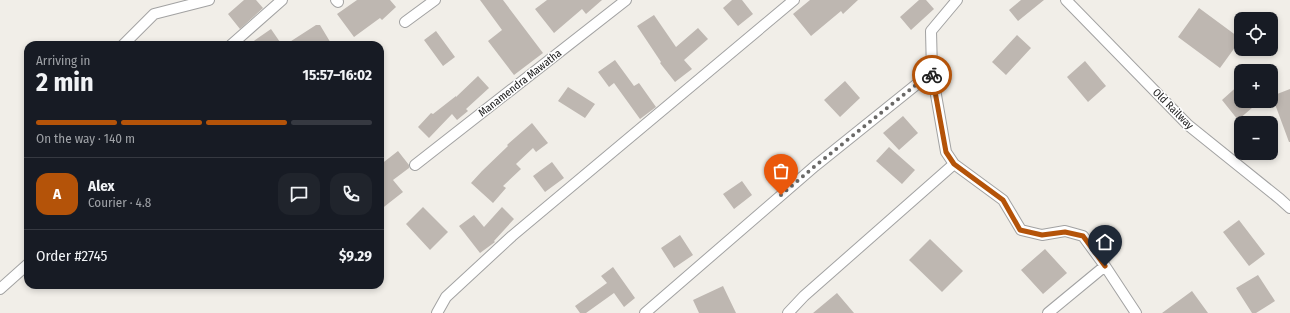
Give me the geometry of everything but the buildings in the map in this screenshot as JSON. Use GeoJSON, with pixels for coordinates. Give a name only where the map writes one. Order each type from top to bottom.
{"type":"FeatureCollection","features":[{"type":"Feature","properties":{"kind":"street"},"geometry":{"type":"LineString","coordinates":[[127,41],[154,14],[209,0]]}},
{"type":"Feature","properties":{"kind":"street"},"geometry":{"type":"LineString","coordinates":[[236,41],[282,0]]}},
{"type":"Feature","properties":{"kind":"street"},"geometry":{"type":"LineString","coordinates":[[405,22],[434,0]]}},
{"type":"Feature","properties":{"kind":"street","name":"Manamendra Mawatha"},"geometry":{"type":"LineString","coordinates":[[415,165],[626,0]]}},
{"type":"Feature","properties":{"kind":"street"},"geometry":{"type":"LineString","coordinates":[[437,313],[446,297],[512,236],[794,0]]}},
{"type":"Feature","properties":{"kind":"street"},"geometry":{"type":"LineString","coordinates":[[957,0],[931,30],[932,72],[946,152],[954,164],[1003,200],[1020,230],[1042,235],[1065,232],[1083,236],[1136,313]]}},
{"type":"Feature","properties":{"kind":"street","name":"Old Railway"},"geometry":{"type":"LineString","coordinates":[[1066,0],[1188,125],[1280,198],[1290,208]]}},
{"type":"Feature","properties":{"kind":"street"},"geometry":{"type":"LineString","coordinates":[[646,313],[815,166],[932,72]]}},
{"type":"Feature","properties":{"kind":"street"},"geometry":{"type":"LineString","coordinates":[[788,313],[804,296],[954,164]]}},
{"type":"Feature","properties":{"kind":"street"},"geometry":{"type":"LineString","coordinates":[[1048,313],[1105,266]]}},
{"type":"Feature","properties":{"kind":"street"},"geometry":{"type":"LineString","coordinates":[[0,289],[24,268]]}},
{"type":"Feature","properties":{"kind":"way so far"},"geometry":{"type":"LineString","coordinates":[[781,195],[932,72],[932,75]]}},
{"type":"Feature","properties":{"kind":"route"},"geometry":{"type":"LineString","coordinates":[[932,75],[946,152],[954,164],[1003,200],[1020,230],[1042,235],[1065,232],[1083,236],[1105,266]]}}]}
